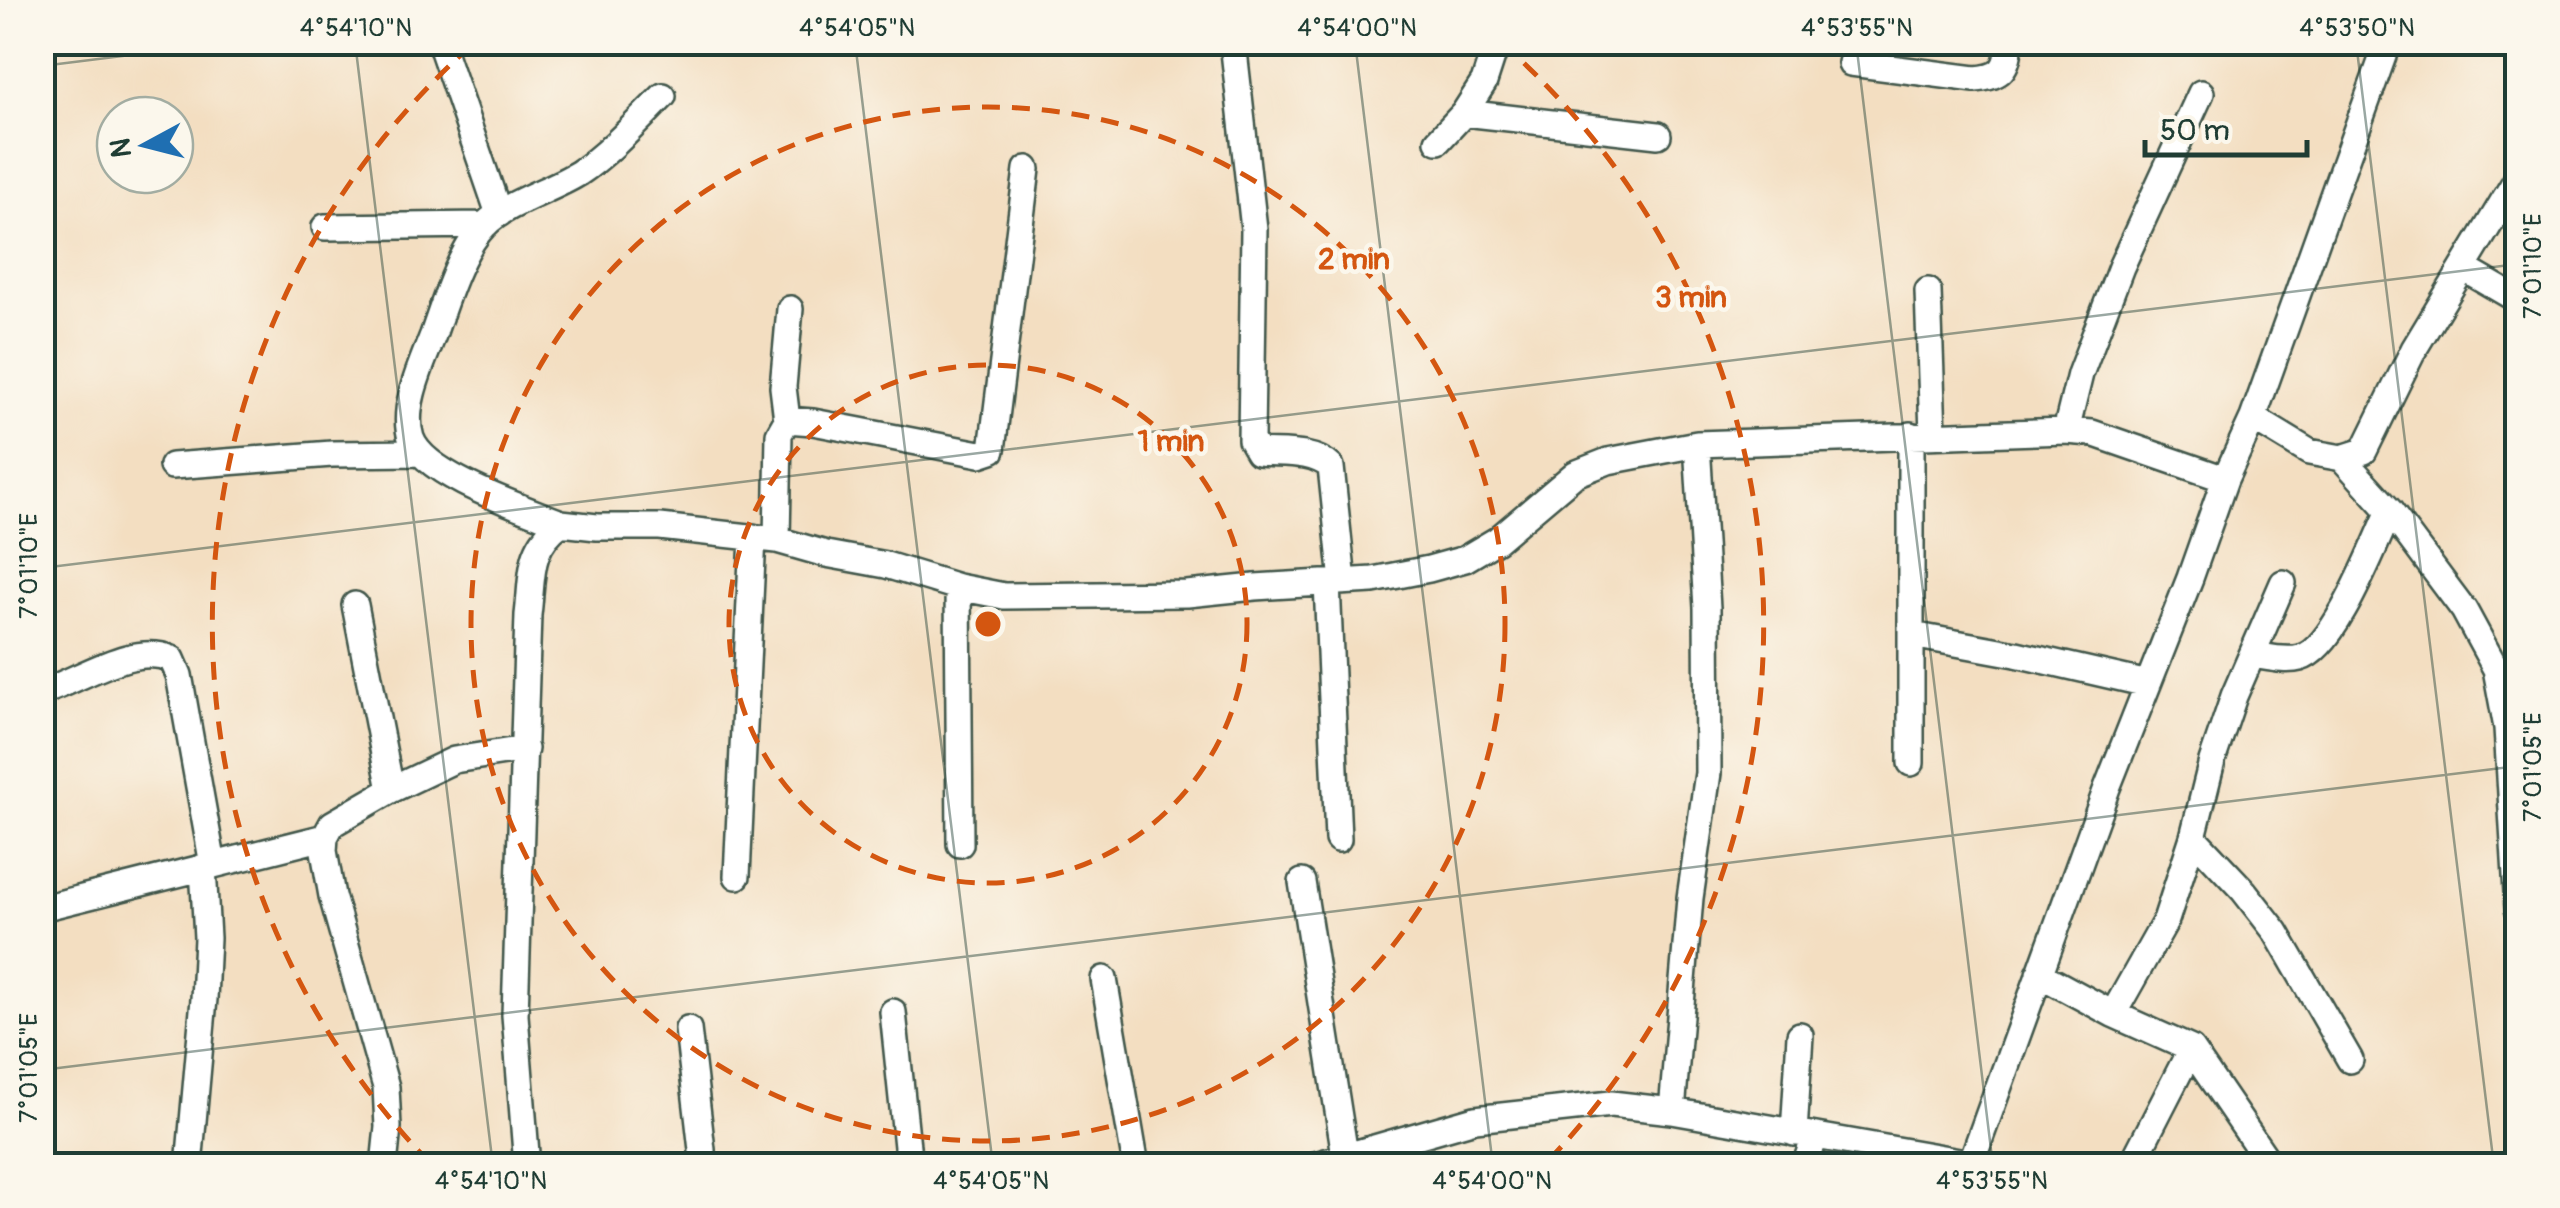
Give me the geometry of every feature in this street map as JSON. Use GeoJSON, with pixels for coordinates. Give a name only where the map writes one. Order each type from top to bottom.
{"type":"FeatureCollection","features":[{"type":"Feature","properties":{"kind":"street"},"geometry":{"type":"LineString","coordinates":[[440,42],[492,220]]}},
{"type":"Feature","properties":{"kind":"street"},"geometry":{"type":"LineString","coordinates":[[1233,42],[1254,229],[1251,440],[1258,452],[1309,456],[1332,467],[1338,839]]}},
{"type":"Feature","properties":{"kind":"street"},"geometry":{"type":"LineString","coordinates":[[1438,141],[1464,113],[1484,82],[1498,42]]}},
{"type":"Feature","properties":{"kind":"street"},"geometry":{"type":"LineString","coordinates":[[1851,63],[1975,80],[1991,78],[2000,73],[2009,55],[2010,42]]}},
{"type":"Feature","properties":{"kind":"street"},"geometry":{"type":"LineString","coordinates":[[1312,1166],[1475,1120],[1610,1104],[1672,1111],[1971,1164],[2107,788],[2253,418],[2388,42]]}},
{"type":"Feature","properties":{"kind":"street"},"geometry":{"type":"LineString","coordinates":[[2066,430],[2080,374],[2120,267],[2201,93]]}},
{"type":"Feature","properties":{"kind":"street"},"geometry":{"type":"LineString","coordinates":[[663,96],[578,173],[492,220],[463,258],[410,407],[410,436],[419,453],[440,471],[561,523],[660,526],[765,538],[886,564],[958,587],[1004,596],[1132,596],[1373,580],[1429,569],[1465,558],[1497,540],[1575,474],[1608,461],[1698,444],[2066,430],[2092,433],[2226,479]]}},
{"type":"Feature","properties":{"kind":"street"},"geometry":{"type":"LineString","coordinates":[[1464,113],[1658,134]]}},
{"type":"Feature","properties":{"kind":"street"},"geometry":{"type":"LineString","coordinates":[[788,420],[980,454],[992,450],[1027,170]]}},
{"type":"Feature","properties":{"kind":"street"},"geometry":{"type":"LineString","coordinates":[[2253,418],[2309,452],[2342,458],[2364,451],[2414,349],[2518,177]]}},
{"type":"Feature","properties":{"kind":"street"},"geometry":{"type":"LineString","coordinates":[[325,227],[492,220]]}},
{"type":"Feature","properties":{"kind":"street"},"geometry":{"type":"LineString","coordinates":[[2463,268],[2518,300]]}},
{"type":"Feature","properties":{"kind":"street"},"geometry":{"type":"LineString","coordinates":[[1911,763],[1912,635],[1928,291]]}},
{"type":"Feature","properties":{"kind":"street"},"geometry":{"type":"LineString","coordinates":[[736,876],[765,538],[779,434],[788,420],[783,387],[790,310]]}},
{"type":"Feature","properties":{"kind":"street"},"geometry":{"type":"LineString","coordinates":[[1672,1111],[1690,898],[1708,773],[1708,608],[1698,444]]}},
{"type":"Feature","properties":{"kind":"street"},"geometry":{"type":"LineString","coordinates":[[172,466],[332,454],[419,453]]}},
{"type":"Feature","properties":{"kind":"street"},"geometry":{"type":"LineString","coordinates":[[2342,458],[2390,512],[2464,610],[2496,668],[2508,728],[2518,909]]}},
{"type":"Feature","properties":{"kind":"street"},"geometry":{"type":"LineString","coordinates":[[2252,655],[2299,659],[2318,649],[2336,625],[2390,512]]}},
{"type":"Feature","properties":{"kind":"street"},"geometry":{"type":"LineString","coordinates":[[526,1166],[516,1015],[528,615],[536,551],[544,535],[561,523]]}},
{"type":"Feature","properties":{"kind":"street"},"geometry":{"type":"LineString","coordinates":[[2113,1014],[2166,920],[2234,696],[2283,583]]}},
{"type":"Feature","properties":{"kind":"street"},"geometry":{"type":"LineString","coordinates":[[958,587],[960,844]]}},
{"type":"Feature","properties":{"kind":"street"},"geometry":{"type":"LineString","coordinates":[[355,605],[391,790]]}},
{"type":"Feature","properties":{"kind":"street"},"geometry":{"type":"LineString","coordinates":[[1912,635],[2148,684]]}},
{"type":"Feature","properties":{"kind":"street"},"geometry":{"type":"LineString","coordinates":[[42,692],[141,654],[158,653],[172,659],[180,675],[208,866],[207,938],[189,1166]]}},
{"type":"Feature","properties":{"kind":"street"},"geometry":{"type":"LineString","coordinates":[[384,1166],[386,1086],[332,896],[325,836],[332,824],[454,760],[524,749]]}},
{"type":"Feature","properties":{"kind":"street"},"geometry":{"type":"LineString","coordinates":[[42,908],[325,836]]}},
{"type":"Feature","properties":{"kind":"street"},"geometry":{"type":"LineString","coordinates":[[2193,837],[2276,932],[2350,1060]]}},
{"type":"Feature","properties":{"kind":"street"},"geometry":{"type":"LineString","coordinates":[[1302,882],[1345,1154]]}},
{"type":"Feature","properties":{"kind":"street"},"geometry":{"type":"LineString","coordinates":[[2040,974],[2113,1014],[2190,1049],[2271,1166]]}},
{"type":"Feature","properties":{"kind":"street"},"geometry":{"type":"LineString","coordinates":[[1104,980],[1136,1166]]}},
{"type":"Feature","properties":{"kind":"street"},"geometry":{"type":"LineString","coordinates":[[893,1012],[910,1166]]}},
{"type":"Feature","properties":{"kind":"street"},"geometry":{"type":"LineString","coordinates":[[688,1029],[702,1166]]}},
{"type":"Feature","properties":{"kind":"street"},"geometry":{"type":"LineString","coordinates":[[1800,1035],[1805,1166]]}},
{"type":"Feature","properties":{"kind":"street"},"geometry":{"type":"LineString","coordinates":[[2132,1166],[2190,1049]]}}]}
